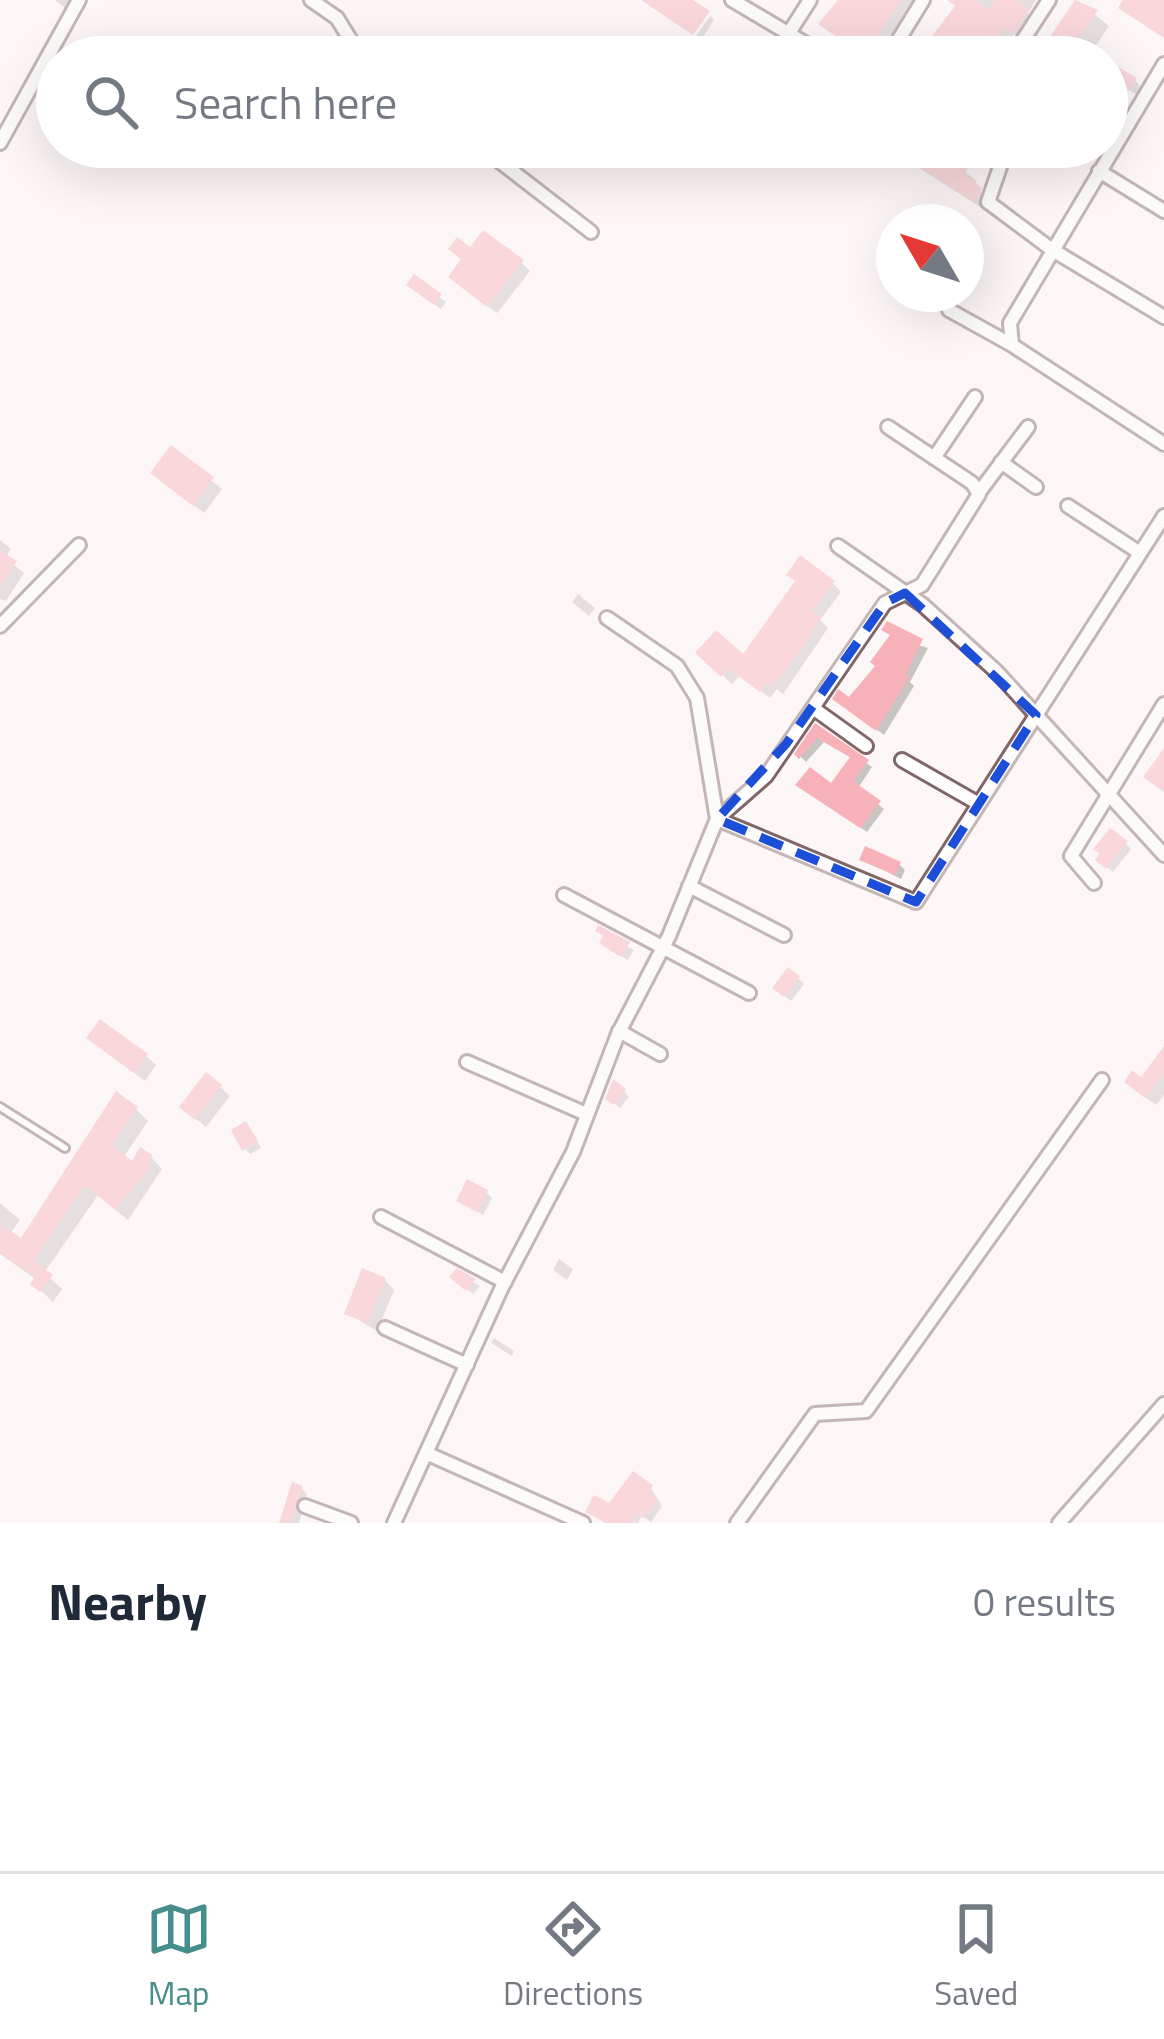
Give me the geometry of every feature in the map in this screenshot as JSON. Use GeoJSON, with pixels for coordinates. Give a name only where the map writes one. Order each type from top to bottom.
{"type":"FeatureCollection","features":[{"type":"Feature","properties":{"kind":"street"},"geometry":{"type":"LineString","coordinates":[[59,36],[79,0]]}},
{"type":"Feature","properties":{"kind":"street"},"geometry":{"type":"LineString","coordinates":[[311,0],[337,18],[348,36]]}},
{"type":"Feature","properties":{"kind":"street"},"geometry":{"type":"LineString","coordinates":[[732,0],[794,36]]}},
{"type":"Feature","properties":{"kind":"street"},"geometry":{"type":"LineString","coordinates":[[789,33],[810,0]]}},
{"type":"Feature","properties":{"kind":"street"},"geometry":{"type":"LineString","coordinates":[[901,36],[923,0]]}},
{"type":"Feature","properties":{"kind":"street"},"geometry":{"type":"LineString","coordinates":[[1026,36],[1049,0]]}},
{"type":"Feature","properties":{"kind":"street"},"geometry":{"type":"LineString","coordinates":[[1128,124],[1164,64]]}},
{"type":"Feature","properties":{"kind":"street"},"geometry":{"type":"LineString","coordinates":[[0,143],[36,78]]}},
{"type":"Feature","properties":{"kind":"street"},"geometry":{"type":"LineString","coordinates":[[1148,92],[1164,101]]}},
{"type":"Feature","properties":{"kind":"street"},"geometry":{"type":"LineString","coordinates":[[508,168],[591,232]]}},
{"type":"Feature","properties":{"kind":"street"},"geometry":{"type":"LineString","coordinates":[[1000,168],[988,202],[1051,250],[1164,317]]}},
{"type":"Feature","properties":{"kind":"street"},"geometry":{"type":"LineString","coordinates":[[1012,344],[1010,323],[1099,170],[1164,211]]}},
{"type":"Feature","properties":{"kind":"street"},"geometry":{"type":"LineString","coordinates":[[953,312],[1012,344],[1164,444]]}},
{"type":"Feature","properties":{"kind":"street"},"geometry":{"type":"LineString","coordinates":[[934,458],[975,397]]}},
{"type":"Feature","properties":{"kind":"street"},"geometry":{"type":"LineString","coordinates":[[888,427],[980,491]]}},
{"type":"Feature","properties":{"kind":"street"},"geometry":{"type":"LineString","coordinates":[[394,1523],[505,1282],[573,1152],[619,1031],[663,947],[717,819],[766,776],[885,603],[922,585],[980,491],[1028,427]]}},
{"type":"Feature","properties":{"kind":"street"},"geometry":{"type":"LineString","coordinates":[[1001,463],[1036,487]]}},
{"type":"Feature","properties":{"kind":"street"},"geometry":{"type":"LineString","coordinates":[[1068,506],[1140,554]]}},
{"type":"Feature","properties":{"kind":"street"},"geometry":{"type":"LineString","coordinates":[[717,819],[916,902],[1164,516]]}},
{"type":"Feature","properties":{"kind":"street"},"geometry":{"type":"LineString","coordinates":[[0,626],[79,545]]}},
{"type":"Feature","properties":{"kind":"street"},"geometry":{"type":"LineString","coordinates":[[838,546],[904,593],[997,672],[1164,855]]}},
{"type":"Feature","properties":{"kind":"street"},"geometry":{"type":"LineString","coordinates":[[607,618],[677,666],[698,698],[717,819]]}},
{"type":"Feature","properties":{"kind":"street"},"geometry":{"type":"LineString","coordinates":[[1094,883],[1071,856],[1164,704]]}},
{"type":"Feature","properties":{"kind":"street"},"geometry":{"type":"LineString","coordinates":[[813,707],[866,746]]}},
{"type":"Feature","properties":{"kind":"street"},"geometry":{"type":"LineString","coordinates":[[1150,728],[1164,738]]}},
{"type":"Feature","properties":{"kind":"street"},"geometry":{"type":"LineString","coordinates":[[902,760],[979,804]]}},
{"type":"Feature","properties":{"kind":"street"},"geometry":{"type":"LineString","coordinates":[[689,886],[784,935]]}},
{"type":"Feature","properties":{"kind":"street"},"geometry":{"type":"LineString","coordinates":[[565,896],[749,993]]}},
{"type":"Feature","properties":{"kind":"street"},"geometry":{"type":"LineString","coordinates":[[619,1031],[660,1054]]}},
{"type":"Feature","properties":{"kind":"street"},"geometry":{"type":"LineString","coordinates":[[466,1062],[584,1114]]}},
{"type":"Feature","properties":{"kind":"street"},"geometry":{"type":"LineString","coordinates":[[737,1523],[815,1414],[866,1411],[1102,1080]]}},
{"type":"Feature","properties":{"kind":"street"},"geometry":{"type":"LineString","coordinates":[[381,1217],[505,1282]]}},
{"type":"Feature","properties":{"kind":"street"},"geometry":{"type":"LineString","coordinates":[[385,1328],[466,1365]]}},
{"type":"Feature","properties":{"kind":"street"},"geometry":{"type":"LineString","coordinates":[[1068,1520],[1164,1404]]}},
{"type":"Feature","properties":{"kind":"street"},"geometry":{"type":"LineString","coordinates":[[426,1453],[551,1517],[584,1523]]}},
{"type":"Feature","properties":{"kind":"street"},"geometry":{"type":"LineString","coordinates":[[305,1506],[351,1523]]}},
{"type":"Feature","properties":{"kind":"lane"},"geometry":{"type":"LineString","coordinates":[[0,1107],[64,1148]]}},
{"type":"Feature","properties":{"kind":"highlighted area"},"geometry":{"type":"Polygon","coordinates":[[[905,593],[1036,715],[916,902],[717,819],[786,744],[885,603],[905,593]]]}},
{"type":"Feature","properties":{"kind":"building"},"geometry":{"type":"Polygon","coordinates":[[[641,0],[693,0],[710,11],[693,35],[641,0]]]}},
{"type":"Feature","properties":{"kind":"building"},"geometry":{"type":"Polygon","coordinates":[[[838,0],[901,0],[877,36],[835,36],[818,24],[838,0]]]}},
{"type":"Feature","properties":{"kind":"building"},"geometry":{"type":"Polygon","coordinates":[[[947,0],[975,0],[989,10],[995,0],[1015,0],[1029,9],[1013,33],[1004,27],[998,36],[932,36],[955,6],[947,0]]]}},
{"type":"Feature","properties":{"kind":"building"},"geometry":{"type":"Polygon","coordinates":[[[1075,0],[1098,10],[1080,36],[1050,36],[1075,0]]]}},
{"type":"Feature","properties":{"kind":"building"},"geometry":{"type":"Polygon","coordinates":[[[1123,0],[1164,0],[1164,38],[1118,8],[1123,0]]]}},
{"type":"Feature","properties":{"kind":"building"},"geometry":{"type":"Polygon","coordinates":[[[922,168],[967,168],[964,174],[982,188],[974,202],[922,168]]]}},
{"type":"Feature","properties":{"kind":"building"},"geometry":{"type":"Polygon","coordinates":[[[483,230],[524,260],[487,307],[448,277],[461,259],[448,249],[457,237],[470,247],[483,230]]]}},
{"type":"Feature","properties":{"kind":"building"},"geometry":{"type":"Polygon","coordinates":[[[414,274],[442,294],[434,305],[406,285],[414,274]]]}},
{"type":"Feature","properties":{"kind":"building"},"geometry":{"type":"Polygon","coordinates":[[[171,445],[214,477],[193,506],[150,473],[171,445]]]}},
{"type":"Feature","properties":{"kind":"building"},"geometry":{"type":"Polygon","coordinates":[[[0,551],[17,561],[0,587],[0,551]]]}},
{"type":"Feature","properties":{"kind":"building"},"geometry":{"type":"Polygon","coordinates":[[[800,555],[835,581],[812,611],[821,617],[804,646],[773,687],[766,683],[760,692],[729,669],[721,677],[695,653],[716,630],[743,654],[795,581],[786,575],[800,555]]]}},
{"type":"Feature","properties":{"kind":"building"},"geometry":{"type":"Polygon","coordinates":[[[887,621],[923,639],[906,674],[910,677],[876,731],[832,699],[838,689],[849,697],[875,666],[870,662],[890,635],[881,630],[887,621]]]}},
{"type":"Feature","properties":{"kind":"building"},"geometry":{"type":"Polygon","coordinates":[[[815,723],[869,760],[853,781],[881,801],[860,828],[795,785],[810,767],[831,783],[850,757],[817,738],[799,759],[794,754],[815,723]]]}},
{"type":"Feature","properties":{"kind":"building"},"geometry":{"type":"Polygon","coordinates":[[[1164,748],[1164,792],[1143,777],[1164,748]]]}},
{"type":"Feature","properties":{"kind":"building"},"geometry":{"type":"Polygon","coordinates":[[[1110,828],[1128,841],[1106,869],[1095,860],[1099,854],[1093,849],[1110,828]]]}},
{"type":"Feature","properties":{"kind":"building"},"geometry":{"type":"Polygon","coordinates":[[[865,846],[901,862],[895,875],[859,860],[865,846]]]}},
{"type":"Feature","properties":{"kind":"building"},"geometry":{"type":"Polygon","coordinates":[[[598,925],[630,942],[621,957],[599,943],[603,936],[595,931],[598,925]]]}},
{"type":"Feature","properties":{"kind":"building"},"geometry":{"type":"Polygon","coordinates":[[[788,967],[800,976],[784,997],[772,988],[788,967]]]}},
{"type":"Feature","properties":{"kind":"building"},"geometry":{"type":"Polygon","coordinates":[[[100,1019],[148,1054],[134,1073],[86,1038],[100,1019]]]}},
{"type":"Feature","properties":{"kind":"building"},"geometry":{"type":"Polygon","coordinates":[[[1164,1046],[1164,1073],[1145,1098],[1124,1082],[1132,1070],[1141,1077],[1164,1046]]]}},
{"type":"Feature","properties":{"kind":"building"},"geometry":{"type":"Polygon","coordinates":[[[206,1072],[222,1085],[195,1120],[179,1107],[206,1072]]]}},
{"type":"Feature","properties":{"kind":"building"},"geometry":{"type":"Polygon","coordinates":[[[613,1079],[626,1089],[613,1105],[605,1099],[613,1079]]]}},
{"type":"Feature","properties":{"kind":"building"},"geometry":{"type":"Polygon","coordinates":[[[116,1091],[138,1107],[112,1145],[132,1161],[140,1147],[152,1155],[146,1173],[115,1210],[85,1185],[33,1261],[53,1275],[40,1292],[30,1284],[35,1277],[0,1253],[0,1224],[21,1238],[116,1091]]]}},
{"type":"Feature","properties":{"kind":"building"},"geometry":{"type":"Polygon","coordinates":[[[246,1121],[258,1141],[242,1151],[231,1130],[246,1121]]]}},
{"type":"Feature","properties":{"kind":"building"},"geometry":{"type":"Polygon","coordinates":[[[467,1179],[488,1190],[477,1212],[456,1201],[467,1179]]]}},
{"type":"Feature","properties":{"kind":"building"},"geometry":{"type":"Polygon","coordinates":[[[362,1268],[386,1278],[367,1323],[344,1314],[362,1268]]]}},
{"type":"Feature","properties":{"kind":"building"},"geometry":{"type":"Polygon","coordinates":[[[457,1268],[476,1279],[466,1291],[449,1277],[457,1268]]]}},
{"type":"Feature","properties":{"kind":"building"},"geometry":{"type":"Polygon","coordinates":[[[633,1471],[653,1485],[649,1492],[658,1498],[644,1518],[636,1512],[630,1523],[606,1523],[585,1512],[594,1495],[609,1503],[633,1471]]]}},
{"type":"Feature","properties":{"kind":"building"},"geometry":{"type":"Polygon","coordinates":[[[292,1482],[303,1486],[291,1523],[279,1523],[292,1482]]]}}]}
